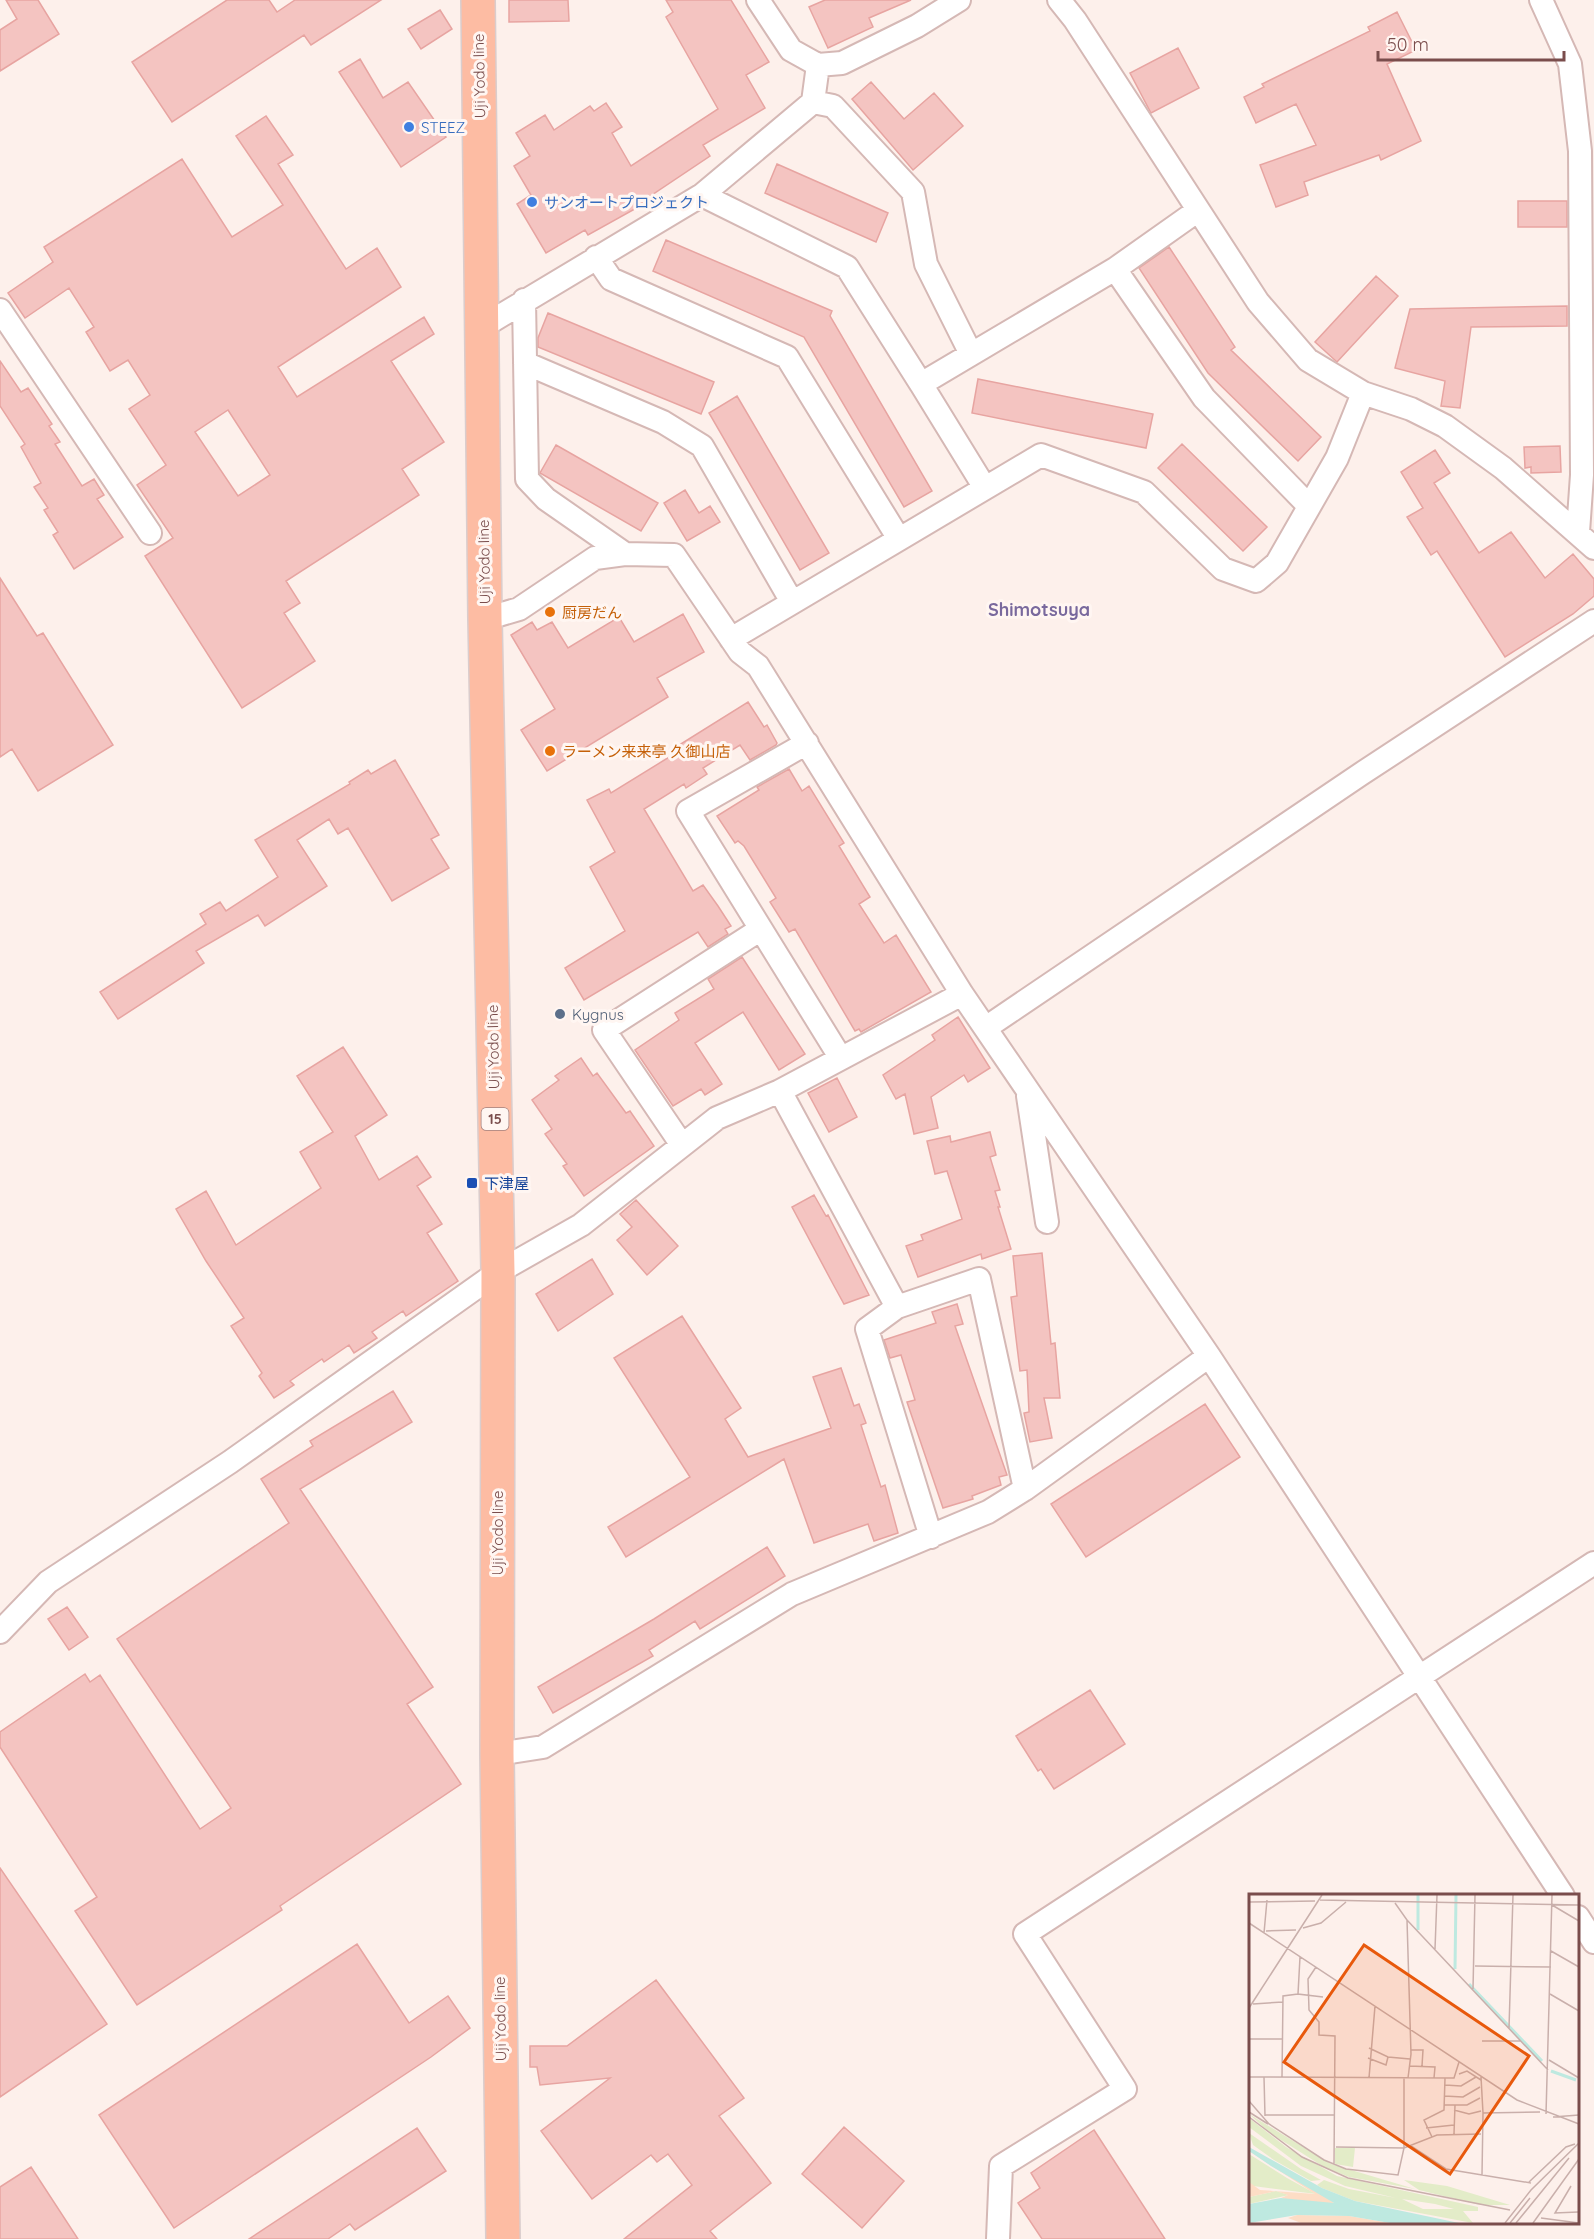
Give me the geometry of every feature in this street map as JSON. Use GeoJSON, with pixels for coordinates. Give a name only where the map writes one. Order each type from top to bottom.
{"type":"FeatureCollection","features":[{"type":"Feature","properties":{"kind":"main road","name":"Uji Yodo line"},"geometry":{"type":"LineString","coordinates":[[478,0],[485,619],[498,1272],[497,1754],[503,2239]]}},
{"type":"Feature","properties":{"kind":"street"},"geometry":{"type":"LineString","coordinates":[[758,0],[791,50],[818,65],[842,63],[917,26],[959,0]]}},
{"type":"Feature","properties":{"kind":"street"},"geometry":{"type":"LineString","coordinates":[[1059,0],[1075,20],[1258,302],[1308,360],[1363,393],[1411,409],[1445,426],[1503,468],[1578,532],[1594,549]]}},
{"type":"Feature","properties":{"kind":"street"},"geometry":{"type":"LineString","coordinates":[[1541,0],[1570,64],[1580,151],[1582,475],[1578,532]]}},
{"type":"Feature","properties":{"kind":"street"},"geometry":{"type":"LineString","coordinates":[[482,327],[702,195],[813,102],[818,65]]}},
{"type":"Feature","properties":{"kind":"street"},"geometry":{"type":"LineString","coordinates":[[813,102],[833,106],[913,192],[926,264],[971,354]]}},
{"type":"Feature","properties":{"kind":"street"},"geometry":{"type":"LineString","coordinates":[[702,195],[847,267],[985,488]]}},
{"type":"Feature","properties":{"kind":"street"},"geometry":{"type":"LineString","coordinates":[[921,384],[1115,269],[1197,211]]}},
{"type":"Feature","properties":{"kind":"street"},"geometry":{"type":"LineString","coordinates":[[596,257],[610,279],[787,357],[899,539]]}},
{"type":"Feature","properties":{"kind":"street"},"geometry":{"type":"LineString","coordinates":[[1115,269],[1204,398],[1309,506]]}},
{"type":"Feature","properties":{"kind":"street"},"geometry":{"type":"LineString","coordinates":[[524,300],[527,479],[546,499],[625,554]]}},
{"type":"Feature","properties":{"kind":"street"},"geometry":{"type":"LineString","coordinates":[[0,310],[150,533]]}},
{"type":"Feature","properties":{"kind":"street"},"geometry":{"type":"LineString","coordinates":[[525,363],[663,422],[702,446],[792,602]]}},
{"type":"Feature","properties":{"kind":"street"},"geometry":{"type":"LineString","coordinates":[[731,639],[1041,455],[1144,492],[1223,569],[1256,581],[1277,562],[1337,458],[1363,393]]}},
{"type":"Feature","properties":{"kind":"street"},"geometry":{"type":"LineString","coordinates":[[485,619],[519,609],[594,558],[625,554],[674,555],[740,652],[758,666],[962,994],[987,1027],[1209,1356],[1562,1894]]}},
{"type":"Feature","properties":{"kind":"street"},"geometry":{"type":"LineString","coordinates":[[987,1027],[1361,774],[1594,621]]}},
{"type":"Feature","properties":{"kind":"street"},"geometry":{"type":"LineString","coordinates":[[807,743],[688,811],[840,1057]]}},
{"type":"Feature","properties":{"kind":"street"},"geometry":{"type":"LineString","coordinates":[[682,1145],[604,1030],[761,929]]}},
{"type":"Feature","properties":{"kind":"street"},"geometry":{"type":"LineString","coordinates":[[0,1632],[48,1582],[230,1462],[498,1272],[581,1225],[717,1118],[780,1091],[962,994]]}},
{"type":"Feature","properties":{"kind":"street"},"geometry":{"type":"LineString","coordinates":[[1026,1088],[1047,1222]]}},
{"type":"Feature","properties":{"kind":"street"},"geometry":{"type":"LineString","coordinates":[[780,1091],[897,1307]]}},
{"type":"Feature","properties":{"kind":"street"},"geometry":{"type":"LineString","coordinates":[[931,1537],[867,1329],[897,1307],[979,1279],[1025,1489]]}},
{"type":"Feature","properties":{"kind":"street"},"geometry":{"type":"LineString","coordinates":[[497,1754],[543,1747],[792,1594],[988,1512],[1025,1489],[1209,1356]]}},
{"type":"Feature","properties":{"kind":"street"},"geometry":{"type":"LineString","coordinates":[[998,2239],[1001,2166],[1125,2089],[1025,1934],[1594,1563]]}},
{"type":"Feature","properties":{"kind":"street"},"geometry":{"type":"LineString","coordinates":[[1579,1919],[1594,1942]]}},
{"type":"Feature","properties":{"kind":"building"},"geometry":{"type":"Polygon","coordinates":[[[6,0],[38,0],[59,34],[0,71],[0,30],[17,19],[6,0]]]}},
{"type":"Feature","properties":{"kind":"building"},"geometry":{"type":"Polygon","coordinates":[[[227,0],[269,0],[277,12],[295,0],[381,0],[311,45],[304,35],[172,122],[132,62],[227,0]]]}},
{"type":"Feature","properties":{"kind":"building"},"geometry":{"type":"Polygon","coordinates":[[[509,0],[568,0],[569,21],[509,22],[509,0]]]}},
{"type":"Feature","properties":{"kind":"building"},"geometry":{"type":"Polygon","coordinates":[[[666,0],[731,0],[769,62],[746,75],[765,108],[703,145],[710,156],[649,197],[651,200],[588,235],[585,230],[546,253],[517,204],[531,195],[514,166],[530,156],[516,133],[545,115],[554,130],[590,106],[594,111],[606,103],[622,127],[612,133],[631,166],[718,109],[666,17],[673,12],[666,0]]]}},
{"type":"Feature","properties":{"kind":"building"},"geometry":{"type":"Polygon","coordinates":[[[825,0],[911,0],[869,18],[873,27],[828,48],[809,7],[825,0]]]}},
{"type":"Feature","properties":{"kind":"building"},"geometry":{"type":"Polygon","coordinates":[[[440,10],[452,29],[421,49],[408,29],[440,10]]]}},
{"type":"Feature","properties":{"kind":"building"},"geometry":{"type":"Polygon","coordinates":[[[1397,12],[1416,50],[1387,64],[1421,141],[1381,160],[1379,155],[1304,182],[1308,195],[1276,207],[1260,165],[1316,145],[1296,104],[1256,123],[1244,97],[1264,87],[1262,84],[1370,31],[1368,27],[1397,12]]]}},
{"type":"Feature","properties":{"kind":"building"},"geometry":{"type":"Polygon","coordinates":[[[1178,48],[1199,88],[1151,113],[1130,73],[1178,48]]]}},
{"type":"Feature","properties":{"kind":"building"},"geometry":{"type":"Polygon","coordinates":[[[360,59],[383,98],[408,82],[446,137],[401,167],[339,72],[360,59]]]}},
{"type":"Feature","properties":{"kind":"building"},"geometry":{"type":"Polygon","coordinates":[[[871,82],[904,119],[934,93],[963,126],[913,170],[852,99],[871,82]]]}},
{"type":"Feature","properties":{"kind":"building"},"geometry":{"type":"Polygon","coordinates":[[[266,116],[293,155],[278,164],[346,269],[377,248],[401,287],[278,367],[297,397],[424,317],[434,334],[391,361],[444,442],[402,469],[419,495],[286,581],[300,603],[284,613],[315,661],[242,708],[145,556],[173,538],[137,485],[166,465],[129,409],[150,395],[128,360],[110,371],[86,332],[94,327],[69,288],[25,318],[8,293],[53,262],[44,247],[182,159],[232,237],[283,205],[236,136],[266,116]],[[228,410],[195,432],[238,496],[270,475],[228,410]]]}},
{"type":"Feature","properties":{"kind":"building"},"geometry":{"type":"Polygon","coordinates":[[[777,164],[888,213],[876,242],[765,193],[777,164]]]}},
{"type":"Feature","properties":{"kind":"building"},"geometry":{"type":"Polygon","coordinates":[[[1518,201],[1567,201],[1567,227],[1518,227],[1518,201]]]}},
{"type":"Feature","properties":{"kind":"building"},"geometry":{"type":"Polygon","coordinates":[[[666,240],[832,311],[830,316],[932,491],[904,507],[804,337],[653,271],[666,240]]]}},
{"type":"Feature","properties":{"kind":"building"},"geometry":{"type":"Polygon","coordinates":[[[1169,247],[1235,347],[1231,350],[1321,437],[1298,461],[1208,373],[1139,268],[1169,247]]]}},
{"type":"Feature","properties":{"kind":"building"},"geometry":{"type":"Polygon","coordinates":[[[1376,276],[1398,296],[1337,362],[1315,342],[1376,276]]]}},
{"type":"Feature","properties":{"kind":"building"},"geometry":{"type":"Polygon","coordinates":[[[1567,306],[1567,326],[1471,327],[1460,408],[1441,406],[1445,381],[1395,368],[1410,309],[1567,306]]]}},
{"type":"Feature","properties":{"kind":"building"},"geometry":{"type":"Polygon","coordinates":[[[548,313],[714,382],[701,414],[538,347],[538,338],[548,313]]]}},
{"type":"Feature","properties":{"kind":"building"},"geometry":{"type":"Polygon","coordinates":[[[0,361],[21,392],[28,388],[52,424],[49,426],[60,442],[55,444],[82,486],[94,479],[104,495],[97,499],[123,537],[74,569],[53,535],[58,532],[44,510],[48,508],[34,487],[41,483],[21,447],[25,444],[0,406],[0,361]]]}},
{"type":"Feature","properties":{"kind":"building"},"geometry":{"type":"Polygon","coordinates":[[[978,379],[1153,414],[1146,448],[972,413],[978,379]]]}},
{"type":"Feature","properties":{"kind":"building"},"geometry":{"type":"Polygon","coordinates":[[[737,396],[829,553],[800,570],[709,413],[737,396]]]}},
{"type":"Feature","properties":{"kind":"building"},"geometry":{"type":"Polygon","coordinates":[[[1182,444],[1267,527],[1243,551],[1158,468],[1182,444]]]}},
{"type":"Feature","properties":{"kind":"building"},"geometry":{"type":"Polygon","coordinates":[[[556,445],[658,503],[641,531],[540,473],[556,445]]]}},
{"type":"Feature","properties":{"kind":"building"},"geometry":{"type":"Polygon","coordinates":[[[1560,446],[1561,472],[1531,473],[1531,467],[1525,468],[1524,447],[1560,446]]]}},
{"type":"Feature","properties":{"kind":"building"},"geometry":{"type":"Polygon","coordinates":[[[1435,450],[1450,473],[1434,483],[1479,553],[1511,532],[1545,578],[1573,554],[1594,579],[1594,596],[1573,614],[1505,657],[1437,551],[1431,555],[1407,517],[1423,508],[1401,472],[1435,450]]]}},
{"type":"Feature","properties":{"kind":"building"},"geometry":{"type":"Polygon","coordinates":[[[685,490],[699,513],[710,506],[720,522],[687,541],[664,503],[685,490]]]}},
{"type":"Feature","properties":{"kind":"building"},"geometry":{"type":"Polygon","coordinates":[[[0,578],[37,636],[43,633],[113,745],[38,791],[12,749],[0,757],[0,578]]]}},
{"type":"Feature","properties":{"kind":"building"},"geometry":{"type":"Polygon","coordinates":[[[683,614],[704,652],[657,678],[668,697],[547,771],[521,730],[555,709],[511,635],[532,622],[537,630],[552,622],[568,648],[619,617],[634,642],[683,614]]]}},
{"type":"Feature","properties":{"kind":"building"},"geometry":{"type":"Polygon","coordinates":[[[748,702],[764,727],[767,725],[776,745],[750,760],[740,745],[703,768],[707,774],[686,788],[684,784],[644,809],[693,891],[703,885],[718,906],[731,926],[725,929],[728,934],[708,947],[698,932],[584,1000],[565,968],[625,931],[590,867],[615,852],[587,800],[609,789],[611,793],[679,751],[676,747],[748,702]]]}},
{"type":"Feature","properties":{"kind":"building"},"geometry":{"type":"Polygon","coordinates":[[[395,760],[439,835],[431,839],[449,868],[392,901],[348,828],[338,834],[329,819],[297,840],[327,886],[265,926],[258,915],[196,951],[204,963],[118,1019],[100,992],[206,924],[200,914],[220,902],[226,911],[278,877],[255,840],[350,784],[349,782],[368,770],[371,774],[395,760]]]}},
{"type":"Feature","properties":{"kind":"building"},"geometry":{"type":"Polygon","coordinates":[[[789,769],[802,791],[809,786],[844,843],[839,846],[870,897],[859,904],[884,943],[896,935],[931,992],[861,1032],[859,1029],[855,1031],[795,929],[789,932],[770,902],[776,898],[744,846],[738,841],[735,843],[717,816],[759,790],[757,787],[789,769]]]}},
{"type":"Feature","properties":{"kind":"building"},"geometry":{"type":"Polygon","coordinates":[[[742,957],[805,1054],[779,1070],[743,1012],[695,1043],[722,1084],[705,1095],[701,1089],[673,1106],[635,1050],[679,1020],[675,1013],[714,989],[708,979],[742,957]]]}},
{"type":"Feature","properties":{"kind":"building"},"geometry":{"type":"Polygon","coordinates":[[[958,1017],[990,1068],[968,1082],[964,1075],[931,1097],[938,1128],[914,1134],[905,1094],[896,1099],[883,1075],[935,1040],[932,1035],[958,1017]]]}},
{"type":"Feature","properties":{"kind":"building"},"geometry":{"type":"Polygon","coordinates":[[[343,1047],[387,1115],[355,1136],[379,1180],[417,1156],[431,1177],[417,1186],[442,1224],[427,1233],[458,1281],[406,1316],[403,1311],[372,1332],[377,1338],[354,1353],[349,1345],[324,1362],[322,1359],[290,1381],[294,1385],[274,1398],[259,1376],[262,1373],[231,1326],[244,1318],[206,1261],[176,1209],[206,1191],[236,1245],[321,1188],[300,1152],[333,1132],[297,1076],[343,1047]]]}},
{"type":"Feature","properties":{"kind":"building"},"geometry":{"type":"Polygon","coordinates":[[[581,1058],[593,1076],[597,1073],[626,1113],[630,1111],[654,1146],[584,1196],[563,1166],[567,1164],[545,1134],[552,1129],[532,1100],[559,1080],[555,1076],[581,1058]]]}},
{"type":"Feature","properties":{"kind":"building"},"geometry":{"type":"Polygon","coordinates":[[[837,1078],[857,1117],[829,1132],[808,1093],[837,1078]]]}},
{"type":"Feature","properties":{"kind":"building"},"geometry":{"type":"Polygon","coordinates":[[[990,1132],[996,1155],[990,1157],[1000,1190],[995,1191],[1011,1249],[982,1259],[981,1254],[918,1277],[906,1246],[923,1240],[921,1235],[962,1219],[947,1171],[935,1174],[927,1141],[950,1136],[951,1142],[990,1132]]]}},
{"type":"Feature","properties":{"kind":"building"},"geometry":{"type":"Polygon","coordinates":[[[814,1195],[826,1216],[828,1215],[869,1295],[844,1304],[792,1207],[814,1195]]]}},
{"type":"Feature","properties":{"kind":"building"},"geometry":{"type":"Polygon","coordinates":[[[636,1200],[678,1246],[647,1275],[617,1240],[632,1227],[620,1214],[636,1200]]]}},
{"type":"Feature","properties":{"kind":"building"},"geometry":{"type":"Polygon","coordinates":[[[1042,1253],[1051,1344],[1055,1343],[1060,1398],[1044,1398],[1052,1438],[1030,1442],[1024,1413],[1029,1412],[1027,1370],[1020,1371],[1011,1297],[1017,1296],[1013,1256],[1042,1253]]]}},
{"type":"Feature","properties":{"kind":"building"},"geometry":{"type":"Polygon","coordinates":[[[592,1259],[613,1294],[558,1331],[536,1294],[592,1259]]]}},
{"type":"Feature","properties":{"kind":"building"},"geometry":{"type":"Polygon","coordinates":[[[957,1304],[963,1324],[955,1326],[1007,1475],[999,1477],[1001,1485],[972,1496],[973,1499],[943,1508],[907,1402],[915,1400],[901,1355],[890,1358],[884,1340],[936,1323],[932,1312],[957,1304]]]}},
{"type":"Feature","properties":{"kind":"building"},"geometry":{"type":"Polygon","coordinates":[[[682,1316],[741,1408],[725,1419],[748,1457],[831,1428],[813,1377],[841,1368],[854,1406],[859,1404],[866,1423],[861,1425],[881,1487],[885,1485],[898,1533],[874,1541],[868,1524],[814,1543],[784,1459],[626,1557],[608,1527],[690,1477],[614,1358],[682,1316]]]}},
{"type":"Feature","properties":{"kind":"building"},"geometry":{"type":"Polygon","coordinates":[[[393,1391],[412,1422],[300,1489],[433,1687],[407,1704],[461,1784],[280,1906],[282,1910],[137,2005],[75,1911],[97,1897],[0,1747],[0,1732],[85,1674],[90,1682],[100,1675],[200,1829],[231,1808],[117,1639],[289,1523],[261,1479],[313,1446],[310,1441],[393,1391]]]}},
{"type":"Feature","properties":{"kind":"building"},"geometry":{"type":"Polygon","coordinates":[[[1205,1404],[1240,1457],[1086,1557],[1051,1504],[1205,1404]]]}},
{"type":"Feature","properties":{"kind":"building"},"geometry":{"type":"Polygon","coordinates":[[[767,1547],[785,1576],[700,1629],[695,1621],[649,1650],[653,1656],[553,1713],[538,1687],[654,1619],[767,1547]]]}},
{"type":"Feature","properties":{"kind":"building"},"geometry":{"type":"Polygon","coordinates":[[[67,1607],[88,1637],[69,1650],[48,1619],[67,1607]]]}},
{"type":"Feature","properties":{"kind":"building"},"geometry":{"type":"Polygon","coordinates":[[[1090,1690],[1125,1744],[1054,1789],[1041,1769],[1038,1771],[1016,1736],[1090,1690]]]}},
{"type":"Feature","properties":{"kind":"building"},"geometry":{"type":"Polygon","coordinates":[[[0,1868],[107,2024],[0,2097],[0,1868]]]}},
{"type":"Feature","properties":{"kind":"building"},"geometry":{"type":"Polygon","coordinates":[[[357,1944],[409,2023],[448,1996],[470,2028],[431,2057],[174,2228],[99,2115],[357,1944]]]}},
{"type":"Feature","properties":{"kind":"building"},"geometry":{"type":"Polygon","coordinates":[[[656,1980],[744,2098],[719,2116],[771,2183],[710,2231],[717,2239],[624,2239],[692,2185],[668,2154],[657,2162],[651,2155],[592,2199],[541,2131],[610,2078],[540,2085],[537,2067],[530,2067],[530,2046],[567,2046],[656,1980]]]}},
{"type":"Feature","properties":{"kind":"building"},"geometry":{"type":"Polygon","coordinates":[[[844,2127],[904,2181],[862,2228],[802,2174],[844,2127]]]}},
{"type":"Feature","properties":{"kind":"building"},"geometry":{"type":"Polygon","coordinates":[[[417,2128],[446,2171],[355,2230],[350,2224],[328,2239],[249,2239],[417,2128]]]}},
{"type":"Feature","properties":{"kind":"building"},"geometry":{"type":"Polygon","coordinates":[[[1094,2130],[1165,2239],[1042,2239],[1018,2203],[1040,2188],[1031,2173],[1094,2130]]]}},
{"type":"Feature","properties":{"kind":"building"},"geometry":{"type":"Polygon","coordinates":[[[31,2167],[78,2239],[0,2239],[0,2187],[31,2167]]]}},
{"type":"Feature","properties":{"kind":"place","name":"STEEZ"},"geometry":{"type":"Point","coordinates":[409,127]}},
{"type":"Feature","properties":{"kind":"place","name":"サンオートプロジェクト"},"geometry":{"type":"Point","coordinates":[532,202]}},
{"type":"Feature","properties":{"kind":"place","name":"厨房だん"},"geometry":{"type":"Point","coordinates":[550,612]}},
{"type":"Feature","properties":{"kind":"place","name":"ラーメン来来亭 久御山店"},"geometry":{"type":"Point","coordinates":[550,751]}},
{"type":"Feature","properties":{"kind":"place","name":"Kygnus"},"geometry":{"type":"Point","coordinates":[560,1014]}},
{"type":"Feature","properties":{"kind":"place","name":"下津屋"},"geometry":{"type":"Point","coordinates":[472,1183]}},
{"type":"Feature","properties":{"kind":"district","name":"Shimotsuya"},"geometry":{"type":"Point","coordinates":[1039,609]}}]}
